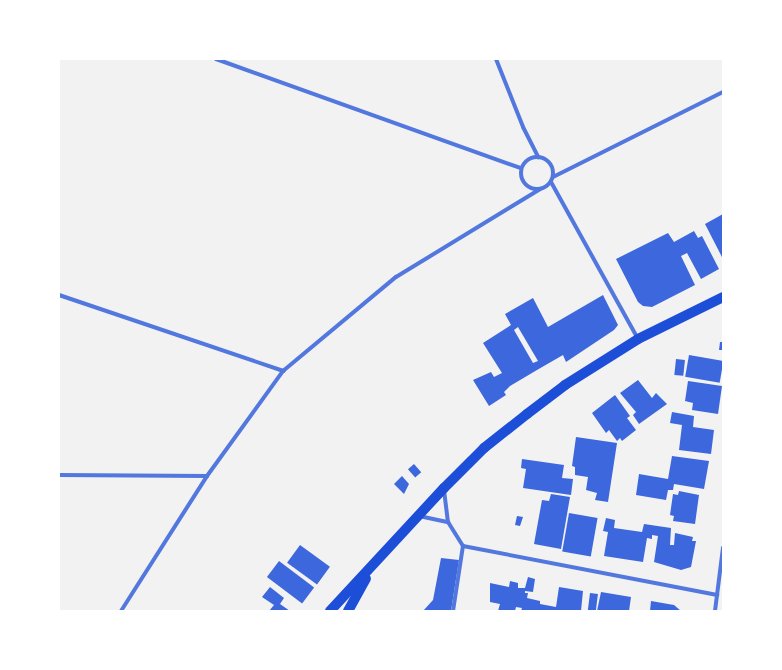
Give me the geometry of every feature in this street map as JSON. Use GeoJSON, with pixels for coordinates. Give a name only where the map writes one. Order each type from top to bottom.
{"type":"FeatureCollection","features":[{"type":"Feature","properties":{"kind":"main road"},"geometry":{"type":"LineString","coordinates":[[330,611],[444,488],[484,448],[565,385],[638,339],[723,296]]}},
{"type":"Feature","properties":{"kind":"main road"},"geometry":{"type":"LineString","coordinates":[[348,611],[374,565]]}},
{"type":"Feature","properties":{"kind":"street"},"geometry":{"type":"LineString","coordinates":[[216,59],[521,168]]}},
{"type":"Feature","properties":{"kind":"street"},"geometry":{"type":"LineString","coordinates":[[496,59],[523,127],[538,157],[551,165],[553,177]]}},
{"type":"Feature","properties":{"kind":"street"},"geometry":{"type":"LineString","coordinates":[[121,611],[207,476],[283,371],[396,277],[540,189],[550,182],[553,177],[723,92]]}},
{"type":"Feature","properties":{"kind":"street"},"geometry":{"type":"LineString","coordinates":[[538,157],[529,159],[521,168],[520,177],[523,184],[529,188],[540,189]]}},
{"type":"Feature","properties":{"kind":"street"},"geometry":{"type":"LineString","coordinates":[[550,182],[638,339]]}},
{"type":"Feature","properties":{"kind":"street"},"geometry":{"type":"LineString","coordinates":[[59,295],[283,371]]}},
{"type":"Feature","properties":{"kind":"street"},"geometry":{"type":"LineString","coordinates":[[59,475],[207,476]]}},
{"type":"Feature","properties":{"kind":"street"},"geometry":{"type":"LineString","coordinates":[[444,488],[448,522],[463,546],[453,611]]}},
{"type":"Feature","properties":{"kind":"street"},"geometry":{"type":"LineString","coordinates":[[418,516],[448,522]]}},
{"type":"Feature","properties":{"kind":"street"},"geometry":{"type":"LineString","coordinates":[[463,546],[717,595]]}},
{"type":"Feature","properties":{"kind":"street"},"geometry":{"type":"LineString","coordinates":[[715,611],[723,548]]}},
{"type":"Feature","properties":{"kind":"building"},"geometry":{"type":"Polygon","coordinates":[[[723,214],[723,259],[705,224],[723,214]]]}},
{"type":"Feature","properties":{"kind":"building"},"geometry":{"type":"Polygon","coordinates":[[[694,231],[698,238],[702,236],[719,269],[701,279],[687,253],[681,256],[695,285],[652,307],[643,306],[638,302],[616,259],[668,233],[674,242],[694,231]]]}},
{"type":"Feature","properties":{"kind":"building"},"geometry":{"type":"Polygon","coordinates":[[[603,295],[618,325],[614,330],[566,362],[563,355],[510,386],[504,392],[506,395],[489,406],[473,380],[491,372],[494,377],[502,373],[483,343],[511,325],[505,314],[533,298],[548,327],[603,295]],[[518,327],[514,330],[533,363],[538,361],[518,327]]]}},
{"type":"Feature","properties":{"kind":"building"},"geometry":{"type":"Polygon","coordinates":[[[720,342],[723,342],[723,350],[719,350],[720,342]]]}},
{"type":"Feature","properties":{"kind":"building"},"geometry":{"type":"Polygon","coordinates":[[[689,355],[723,361],[720,383],[685,377],[689,355]]]}},
{"type":"Feature","properties":{"kind":"building"},"geometry":{"type":"Polygon","coordinates":[[[676,359],[685,360],[683,376],[674,375],[676,359]]]}},
{"type":"Feature","properties":{"kind":"building"},"geometry":{"type":"Polygon","coordinates":[[[638,380],[652,398],[656,393],[667,404],[639,424],[633,415],[636,412],[620,393],[638,380]]]}},
{"type":"Feature","properties":{"kind":"building"},"geometry":{"type":"Polygon","coordinates":[[[688,381],[722,386],[718,414],[692,410],[693,403],[685,401],[688,381]]]}},
{"type":"Feature","properties":{"kind":"building"},"geometry":{"type":"Polygon","coordinates":[[[615,395],[630,416],[627,418],[636,430],[622,441],[620,438],[617,441],[609,430],[606,433],[592,413],[615,395]]]}},
{"type":"Feature","properties":{"kind":"building"},"geometry":{"type":"Polygon","coordinates":[[[672,412],[694,416],[693,427],[714,430],[711,454],[679,450],[682,425],[670,423],[672,412]]]}},
{"type":"Feature","properties":{"kind":"building"},"geometry":{"type":"Polygon","coordinates":[[[576,437],[617,443],[608,502],[595,500],[597,493],[586,490],[588,477],[575,475],[575,467],[572,466],[576,437]]]}},
{"type":"Feature","properties":{"kind":"building"},"geometry":{"type":"Polygon","coordinates":[[[672,456],[709,461],[704,489],[674,484],[673,490],[668,490],[666,500],[636,495],[639,474],[668,479],[672,456]]]}},
{"type":"Feature","properties":{"kind":"building"},"geometry":{"type":"Polygon","coordinates":[[[522,459],[564,465],[562,478],[573,479],[571,495],[523,488],[526,469],[521,468],[522,459]]]}},
{"type":"Feature","properties":{"kind":"building"},"geometry":{"type":"Polygon","coordinates":[[[414,464],[421,472],[415,478],[408,469],[414,464]]]}},
{"type":"Feature","properties":{"kind":"building"},"geometry":{"type":"Polygon","coordinates":[[[402,476],[409,484],[404,494],[394,484],[402,476]]]}},
{"type":"Feature","properties":{"kind":"building"},"geometry":{"type":"Polygon","coordinates":[[[679,491],[699,495],[695,524],[673,521],[674,516],[670,515],[673,494],[678,495],[679,491]]]}},
{"type":"Feature","properties":{"kind":"building"},"geometry":{"type":"Polygon","coordinates":[[[551,494],[570,497],[561,549],[534,544],[542,500],[549,501],[551,494]]]}},
{"type":"Feature","properties":{"kind":"building"},"geometry":{"type":"Polygon","coordinates":[[[569,513],[598,518],[591,556],[562,551],[569,513]]]}},
{"type":"Feature","properties":{"kind":"building"},"geometry":{"type":"Polygon","coordinates":[[[517,516],[523,517],[520,526],[515,525],[517,516]]]}},
{"type":"Feature","properties":{"kind":"building"},"geometry":{"type":"Polygon","coordinates":[[[606,518],[615,520],[614,528],[642,532],[644,524],[671,528],[670,545],[674,545],[675,533],[693,537],[692,541],[696,541],[691,567],[681,570],[654,562],[658,536],[652,535],[652,539],[647,538],[643,562],[604,556],[608,532],[603,531],[606,518]]]}},
{"type":"Feature","properties":{"kind":"building"},"geometry":{"type":"Polygon","coordinates":[[[300,545],[330,567],[317,585],[287,563],[300,545]]]}},
{"type":"Feature","properties":{"kind":"building"},"geometry":{"type":"Polygon","coordinates":[[[441,558],[459,560],[451,611],[423,611],[433,600],[441,558]]]}},
{"type":"Feature","properties":{"kind":"building"},"geometry":{"type":"Polygon","coordinates":[[[279,561],[314,587],[302,603],[267,577],[279,561]]]}},
{"type":"Feature","properties":{"kind":"building"},"geometry":{"type":"Polygon","coordinates":[[[528,577],[535,579],[533,592],[525,591],[525,593],[528,593],[527,598],[540,601],[540,604],[556,607],[559,587],[583,591],[581,611],[521,611],[522,608],[516,607],[515,611],[498,611],[500,604],[490,602],[490,583],[509,587],[510,581],[518,583],[518,588],[525,588],[528,577]]]}},
{"type":"Feature","properties":{"kind":"building"},"geometry":{"type":"Polygon","coordinates":[[[270,587],[284,598],[280,604],[290,611],[269,611],[274,605],[262,597],[270,587]]]}},
{"type":"Feature","properties":{"kind":"building"},"geometry":{"type":"Polygon","coordinates":[[[601,592],[631,597],[629,611],[597,611],[601,592]]]}},
{"type":"Feature","properties":{"kind":"building"},"geometry":{"type":"Polygon","coordinates":[[[590,593],[598,594],[596,611],[588,611],[590,593]]]}},
{"type":"Feature","properties":{"kind":"building"},"geometry":{"type":"Polygon","coordinates":[[[651,601],[674,605],[681,611],[650,611],[651,601]]]}}]}
